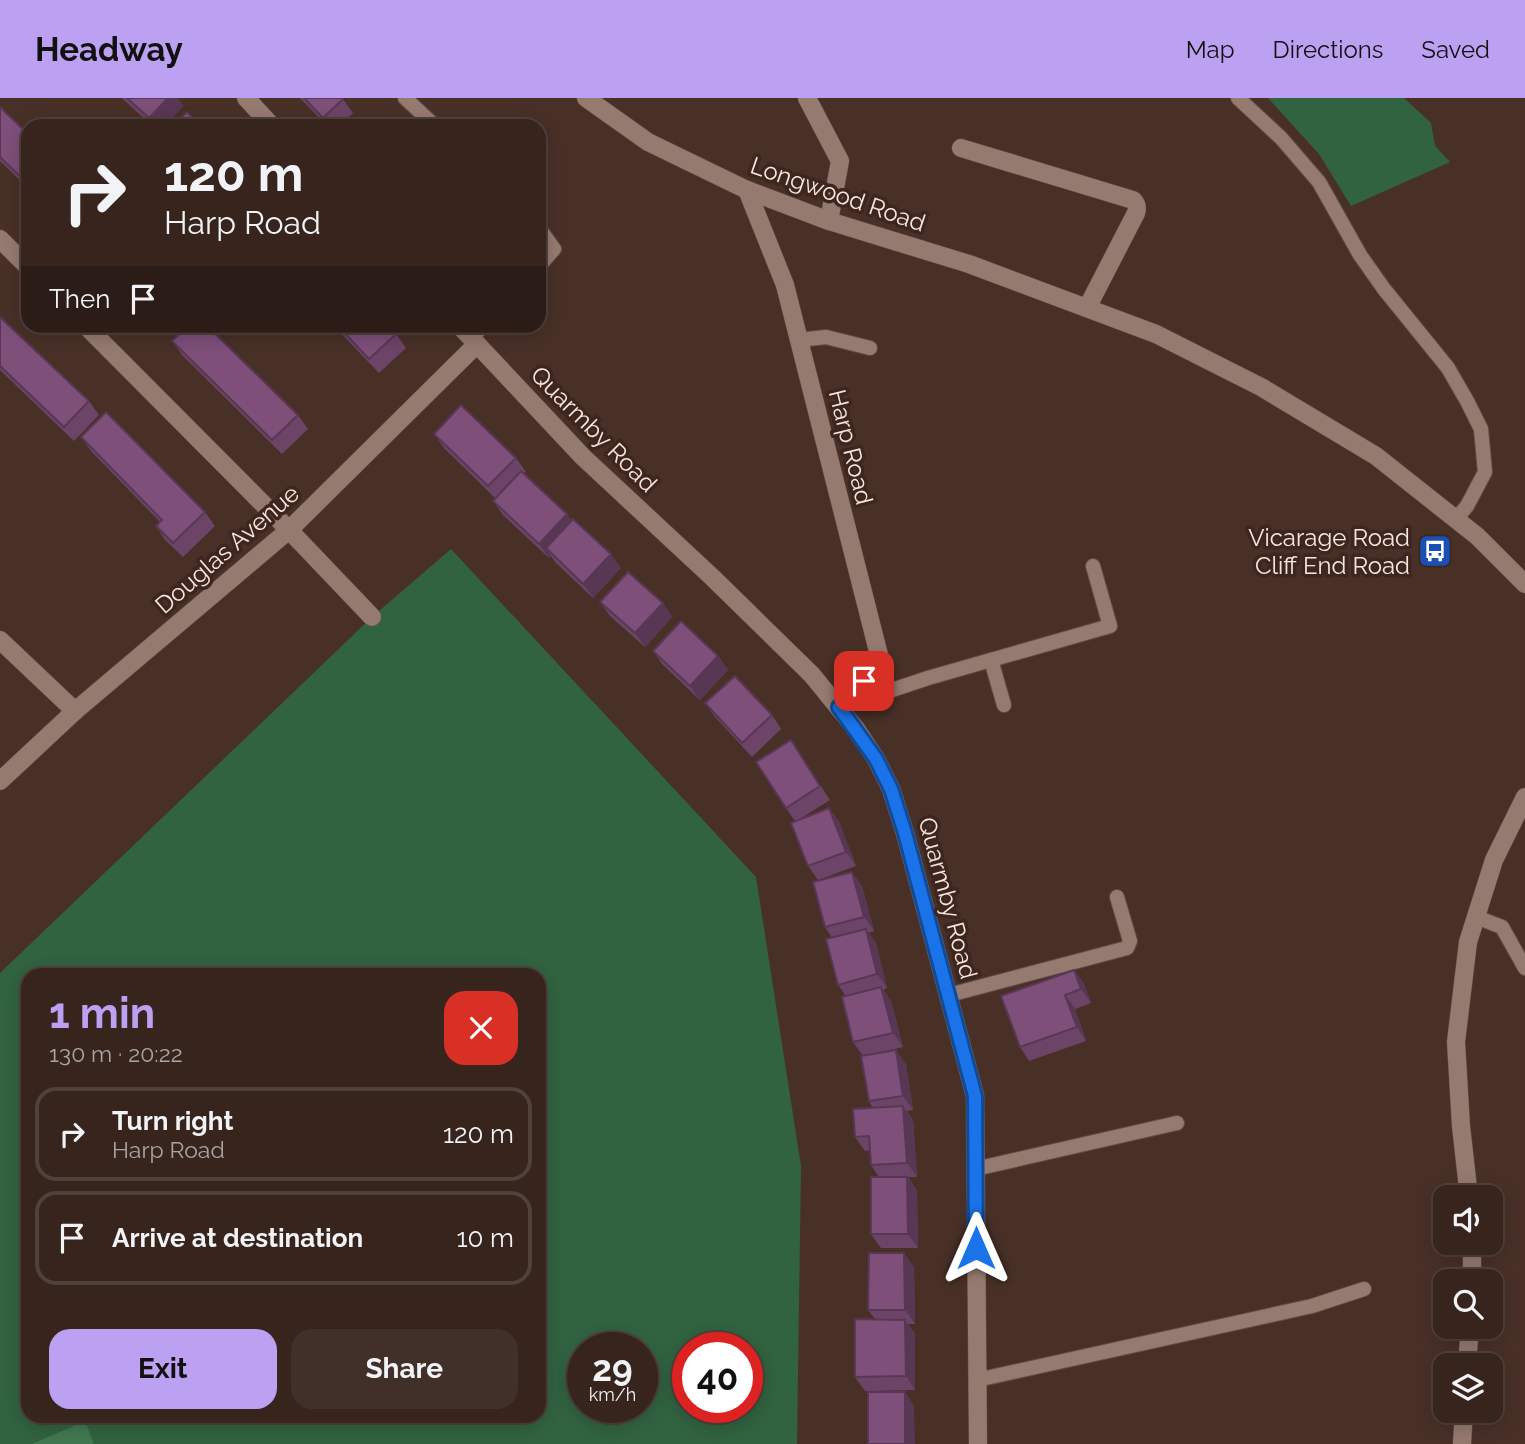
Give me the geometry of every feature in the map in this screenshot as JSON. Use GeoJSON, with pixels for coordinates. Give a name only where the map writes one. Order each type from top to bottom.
{"type":"FeatureCollection","features":[{"type":"Feature","properties":{"kind":"street"},"geometry":{"type":"LineString","coordinates":[[246,98],[266,119]]}},
{"type":"Feature","properties":{"kind":"street","name":"Longwood Road"},"geometry":{"type":"LineString","coordinates":[[586,98],[648,142],[747,190],[829,221],[969,264],[1156,334],[1261,387],[1376,456],[1477,536],[1525,583]]}},
{"type":"Feature","properties":{"kind":"street"},"geometry":{"type":"LineString","coordinates":[[807,98],[840,160],[829,221]]}},
{"type":"Feature","properties":{"kind":"street"},"geometry":{"type":"LineString","coordinates":[[961,148],[1136,203],[1136,212],[1087,308]]}},
{"type":"Feature","properties":{"kind":"street","name":"Harp Road"},"geometry":{"type":"LineString","coordinates":[[747,190],[785,285],[879,655],[864,681],[839,707]]}},
{"type":"Feature","properties":{"kind":"street"},"geometry":{"type":"LineString","coordinates":[[0,239],[21,260]]}},
{"type":"Feature","properties":{"kind":"street"},"geometry":{"type":"LineString","coordinates":[[93,333],[372,617]]}},
{"type":"Feature","properties":{"kind":"street","name":"Douglas Avenue"},"geometry":{"type":"LineString","coordinates":[[0,781],[75,712],[289,530],[473,333]]}},
{"type":"Feature","properties":{"kind":"street","name":"Quarmby Road"},"geometry":{"type":"LineString","coordinates":[[473,333],[583,457],[812,675],[876,759],[891,789],[975,1096],[978,1444]]}},
{"type":"Feature","properties":{"kind":"street"},"geometry":{"type":"LineString","coordinates":[[0,640],[75,712]]}},
{"type":"Feature","properties":{"kind":"street"},"geometry":{"type":"LineString","coordinates":[[1468,1185],[1455,1042],[1468,942],[1494,860],[1525,797]]}},
{"type":"Feature","properties":{"kind":"street"},"geometry":{"type":"LineString","coordinates":[[1462,1444],[1463,1423]]}},
{"type":"Feature","properties":{"kind":"lane"},"geometry":{"type":"LineString","coordinates":[[405,98],[428,119]]}},
{"type":"Feature","properties":{"kind":"lane"},"geometry":{"type":"LineString","coordinates":[[1238,98],[1281,138],[1319,182],[1360,255],[1448,368],[1467,401],[1481,429],[1485,472],[1467,506],[1456,519]]}},
{"type":"Feature","properties":{"kind":"lane"},"geometry":{"type":"LineString","coordinates":[[546,238],[554,249],[546,258]]}},
{"type":"Feature","properties":{"kind":"lane"},"geometry":{"type":"LineString","coordinates":[[799,340],[826,337],[870,348]]}},
{"type":"Feature","properties":{"kind":"lane"},"geometry":{"type":"LineString","coordinates":[[839,707],[904,685],[1110,626],[1093,566]]}},
{"type":"Feature","properties":{"kind":"lane"},"geometry":{"type":"LineString","coordinates":[[991,660],[1004,705]]}},
{"type":"Feature","properties":{"kind":"lane"},"geometry":{"type":"LineString","coordinates":[[949,995],[1127,948],[1130,941],[1117,897]]}},
{"type":"Feature","properties":{"kind":"lane"},"geometry":{"type":"LineString","coordinates":[[1476,917],[1502,927],[1525,968]]}},
{"type":"Feature","properties":{"kind":"lane"},"geometry":{"type":"LineString","coordinates":[[975,1169],[1177,1123]]}},
{"type":"Feature","properties":{"kind":"lane"},"geometry":{"type":"LineString","coordinates":[[978,1380],[1312,1306],[1364,1289]]}},
{"type":"Feature","properties":{"kind":"green space"},"geometry":{"type":"Polygon","coordinates":[[[1268,98],[1404,98],[1431,123],[1435,146],[1450,162],[1351,206],[1319,154],[1268,98]]]}},
{"type":"Feature","properties":{"kind":"green space"},"geometry":{"type":"Polygon","coordinates":[[[451,549],[756,877],[801,1166],[797,1444],[0,1444],[0,973],[372,617],[451,549]]]}},
{"type":"Feature","properties":{"kind":"green space"},"geometry":{"type":"Polygon","coordinates":[[[86,1423],[94,1444],[32,1444],[86,1423]]]}},
{"type":"Feature","properties":{"kind":"building"},"geometry":{"type":"Polygon","coordinates":[[[127,98],[168,98],[149,118],[127,98]]]}},
{"type":"Feature","properties":{"kind":"building"},"geometry":{"type":"Polygon","coordinates":[[[304,98],[342,98],[343,99],[323,118],[304,98]]]}},
{"type":"Feature","properties":{"kind":"building"},"geometry":{"type":"Polygon","coordinates":[[[0,107],[21,127],[21,177],[0,157],[0,107]]]}},
{"type":"Feature","properties":{"kind":"building"},"geometry":{"type":"Polygon","coordinates":[[[187,112],[194,119],[180,119],[187,112]]]}},
{"type":"Feature","properties":{"kind":"building"},"geometry":{"type":"Polygon","coordinates":[[[0,317],[89,401],[64,427],[0,366],[0,317]]]}},
{"type":"Feature","properties":{"kind":"building"},"geometry":{"type":"Polygon","coordinates":[[[181,333],[214,333],[298,415],[272,440],[172,341],[181,333]]]}},
{"type":"Feature","properties":{"kind":"building"},"geometry":{"type":"Polygon","coordinates":[[[345,333],[396,334],[369,359],[345,333]]]}},
{"type":"Feature","properties":{"kind":"building"},"geometry":{"type":"Polygon","coordinates":[[[461,405],[516,458],[488,486],[434,434],[461,405]]]}},
{"type":"Feature","properties":{"kind":"building"},"geometry":{"type":"Polygon","coordinates":[[[106,412],[205,512],[173,543],[156,526],[162,520],[81,437],[106,412]]]}},
{"type":"Feature","properties":{"kind":"building"},"geometry":{"type":"Polygon","coordinates":[[[521,471],[567,514],[539,544],[493,501],[521,471]]]}},
{"type":"Feature","properties":{"kind":"building"},"geometry":{"type":"Polygon","coordinates":[[[573,519],[611,554],[583,584],[546,548],[573,519]]]}},
{"type":"Feature","properties":{"kind":"building"},"geometry":{"type":"Polygon","coordinates":[[[628,572],[663,603],[635,633],[600,602],[628,572]]]}},
{"type":"Feature","properties":{"kind":"building"},"geometry":{"type":"Polygon","coordinates":[[[681,621],[718,656],[690,686],[653,651],[681,621]]]}},
{"type":"Feature","properties":{"kind":"building"},"geometry":{"type":"Polygon","coordinates":[[[735,676],[772,715],[742,743],[705,703],[735,676]]]}},
{"type":"Feature","properties":{"kind":"building"},"geometry":{"type":"Polygon","coordinates":[[[791,740],[820,786],[786,808],[756,762],[791,740]]]}},
{"type":"Feature","properties":{"kind":"building"},"geometry":{"type":"Polygon","coordinates":[[[829,808],[846,852],[808,866],[791,823],[829,808]]]}},
{"type":"Feature","properties":{"kind":"building"},"geometry":{"type":"Polygon","coordinates":[[[852,872],[864,917],[825,927],[813,882],[852,872]]]}},
{"type":"Feature","properties":{"kind":"building"},"geometry":{"type":"Polygon","coordinates":[[[866,929],[877,974],[838,985],[826,939],[866,929]]]}},
{"type":"Feature","properties":{"kind":"building"},"geometry":{"type":"Polygon","coordinates":[[[1074,970],[1081,989],[1065,995],[1077,1027],[1020,1047],[1001,996],[1074,970]]]}},
{"type":"Feature","properties":{"kind":"building"},"geometry":{"type":"Polygon","coordinates":[[[881,987],[893,1033],[853,1042],[842,997],[881,987]]]}},
{"type":"Feature","properties":{"kind":"building"},"geometry":{"type":"Polygon","coordinates":[[[896,1050],[903,1096],[869,1101],[861,1056],[896,1050]]]}},
{"type":"Feature","properties":{"kind":"building"},"geometry":{"type":"Polygon","coordinates":[[[903,1106],[907,1163],[871,1165],[869,1136],[855,1137],[853,1109],[903,1106]]]}},
{"type":"Feature","properties":{"kind":"building"},"geometry":{"type":"Polygon","coordinates":[[[871,1177],[907,1177],[908,1234],[871,1234],[871,1177]]]}},
{"type":"Feature","properties":{"kind":"building"},"geometry":{"type":"Polygon","coordinates":[[[869,1253],[904,1253],[905,1310],[868,1310],[869,1253]]]}},
{"type":"Feature","properties":{"kind":"building"},"geometry":{"type":"Polygon","coordinates":[[[855,1319],[905,1320],[906,1376],[855,1377],[855,1319]]]}},
{"type":"Feature","properties":{"kind":"building"},"geometry":{"type":"Polygon","coordinates":[[[868,1392],[905,1392],[905,1444],[868,1444],[868,1392]]]}},
{"type":"Feature","properties":{"kind":"place","name":"Vicarage Road Cliff End Road"},"geometry":{"type":"Point","coordinates":[1435,551]}},
{"type":"Feature","properties":{"kind":"route"},"geometry":{"type":"LineString","coordinates":[[864,681],[839,707],[876,759],[891,789],[975,1096],[976,1248]]}}]}
